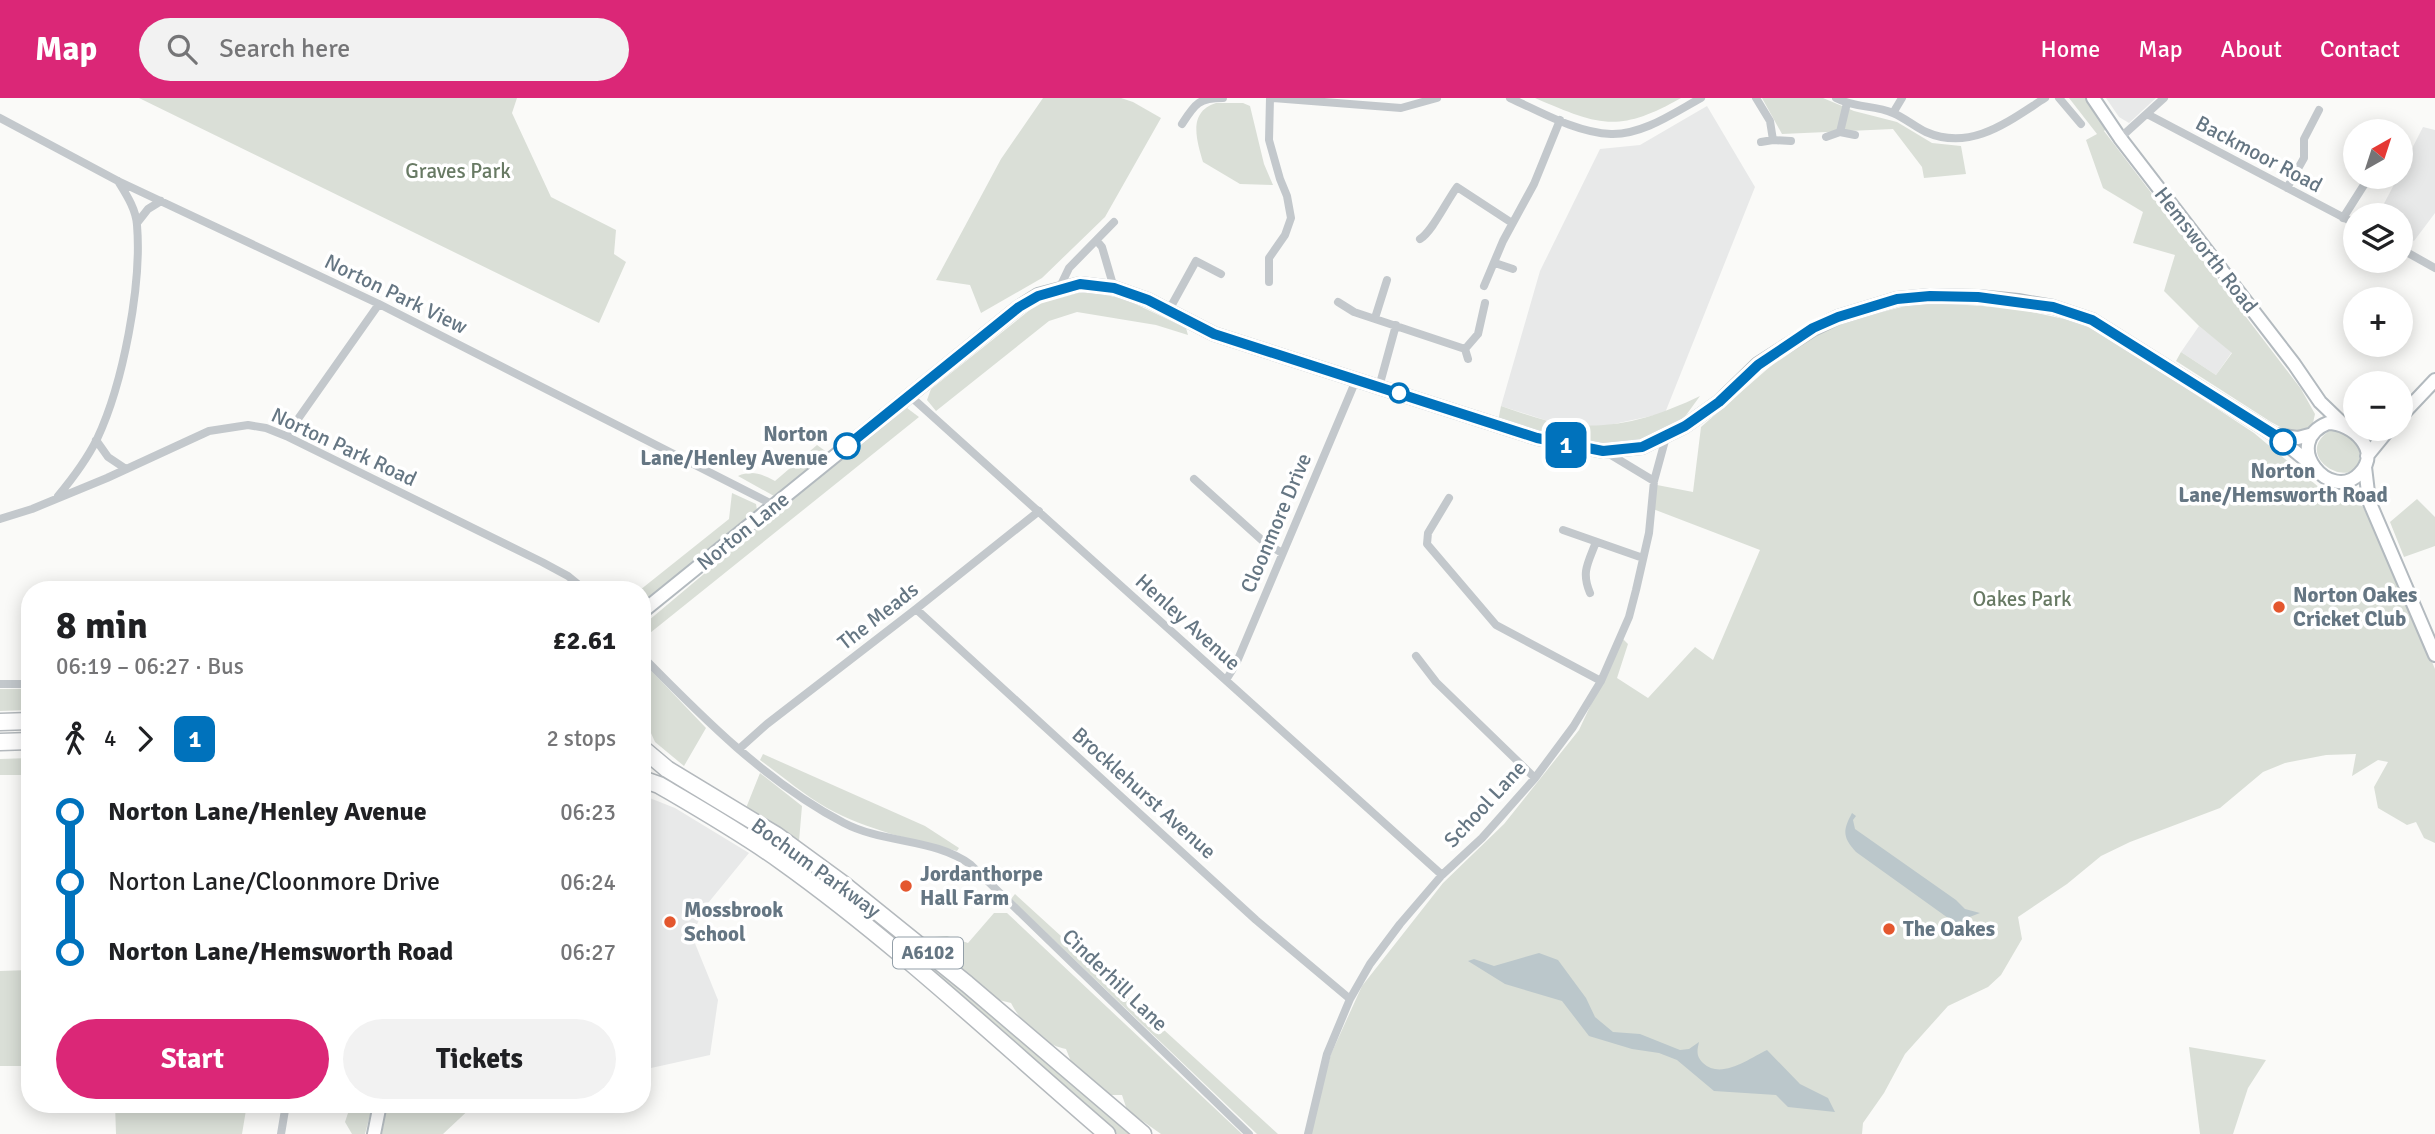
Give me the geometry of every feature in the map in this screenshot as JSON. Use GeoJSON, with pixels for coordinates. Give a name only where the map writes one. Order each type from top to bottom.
{"type":"FeatureCollection","features":[{"type":"Feature","properties":{"kind":"highway"},"geometry":{"type":"LineString","coordinates":[[0,722],[21,721]]}},
{"type":"Feature","properties":{"kind":"highway"},"geometry":{"type":"LineString","coordinates":[[0,742],[21,741]]}},
{"type":"Feature","properties":{"kind":"highway","name":"Bochum Parkway"},"geometry":{"type":"LineString","coordinates":[[651,755],[667,768],[776,835],[844,884],[967,984],[1143,1134]]}},
{"type":"Feature","properties":{"kind":"highway","name":"Bochum Parkway"},"geometry":{"type":"LineString","coordinates":[[651,782],[780,860],[839,904],[971,1013],[1107,1134]]}},
{"type":"Feature","properties":{"kind":"street"},"geometry":{"type":"LineString","coordinates":[[1182,124],[1199,102],[1223,98]]}},
{"type":"Feature","properties":{"kind":"street"},"geometry":{"type":"LineString","coordinates":[[1269,282],[1269,258],[1289,228],[1291,218],[1287,196],[1269,140],[1271,98],[1401,108],[1437,98]]}},
{"type":"Feature","properties":{"kind":"street"},"geometry":{"type":"LineString","coordinates":[[1510,98],[1581,128],[1619,134],[1656,122],[1701,98]]}},
{"type":"Feature","properties":{"kind":"street"},"geometry":{"type":"LineString","coordinates":[[1756,98],[1770,121],[1773,139]]}},
{"type":"Feature","properties":{"kind":"street"},"geometry":{"type":"LineString","coordinates":[[1836,98],[1893,113],[1928,133],[1963,139],[1976,137],[2000,127],[2045,98]]}},
{"type":"Feature","properties":{"kind":"street"},"geometry":{"type":"LineString","coordinates":[[1893,113],[1902,98]]}},
{"type":"Feature","properties":{"kind":"street"},"geometry":{"type":"LineString","coordinates":[[2059,98],[2081,124]]}},
{"type":"Feature","properties":{"kind":"street","name":"Hemsworth Road"},"geometry":{"type":"LineString","coordinates":[[2093,98],[2120,138],[2320,402],[2343,424]]}},
{"type":"Feature","properties":{"kind":"street"},"geometry":{"type":"LineString","coordinates":[[2120,138],[2164,98]]}},
{"type":"Feature","properties":{"kind":"street"},"geometry":{"type":"LineString","coordinates":[[1840,132],[1847,103]]}},
{"type":"Feature","properties":{"kind":"street"},"geometry":{"type":"LineString","coordinates":[[2287,188],[2304,158],[2304,139],[2319,110]]}},
{"type":"Feature","properties":{"kind":"street","name":"Backmoor Road"},"geometry":{"type":"LineString","coordinates":[[2147,114],[2343,218]]}},
{"type":"Feature","properties":{"kind":"street","name":"Norton Park View"},"geometry":{"type":"LineString","coordinates":[[0,118],[118,181],[379,304],[774,505]]}},
{"type":"Feature","properties":{"kind":"street"},"geometry":{"type":"LineString","coordinates":[[1484,286],[1512,223],[1534,184],[1560,120]]}},
{"type":"Feature","properties":{"kind":"street"},"geometry":{"type":"LineString","coordinates":[[1826,137],[1840,132],[1855,135]]}},
{"type":"Feature","properties":{"kind":"street"},"geometry":{"type":"LineString","coordinates":[[1761,142],[1773,139],[1791,141]]}},
{"type":"Feature","properties":{"kind":"street"},"geometry":{"type":"LineString","coordinates":[[56,498],[86,459],[96,440],[114,396],[124,355],[135,285],[137,223],[129,200],[118,181]]}},
{"type":"Feature","properties":{"kind":"street"},"geometry":{"type":"LineString","coordinates":[[1420,239],[1431,230],[1436,217],[1457,187],[1512,223]]}},
{"type":"Feature","properties":{"kind":"street"},"geometry":{"type":"LineString","coordinates":[[137,223],[148,209],[161,201]]}},
{"type":"Feature","properties":{"kind":"street"},"geometry":{"type":"LineString","coordinates":[[1059,289],[1069,268],[1114,222]]}},
{"type":"Feature","properties":{"kind":"street"},"geometry":{"type":"LineString","coordinates":[[1097,241],[1102,247],[1114,288]]}},
{"type":"Feature","properties":{"kind":"street"},"geometry":{"type":"LineString","coordinates":[[2413,256],[2435,268]]}},
{"type":"Feature","properties":{"kind":"street"},"geometry":{"type":"LineString","coordinates":[[1168,310],[1196,261],[1221,274]]}},
{"type":"Feature","properties":{"kind":"street"},"geometry":{"type":"LineString","coordinates":[[1495,263],[1513,269]]}},
{"type":"Feature","properties":{"kind":"street"},"geometry":{"type":"LineString","coordinates":[[1375,318],[1387,280]]}},
{"type":"Feature","properties":{"kind":"street","name":"Norton Lane"},"geometry":{"type":"LineString","coordinates":[[651,605],[1019,307],[1038,296],[1080,284],[1114,288],[1168,310],[1214,334],[1537,438],[1603,451],[1642,447],[1666,436],[1702,415],[1758,365],[1813,328],[1870,306],[1897,299],[1930,296],[2018,301],[2053,307],[2092,320],[2275,435],[2312,465]]}},
{"type":"Feature","properties":{"kind":"street"},"geometry":{"type":"LineString","coordinates":[[1338,302],[1354,312],[1465,349]]}},
{"type":"Feature","properties":{"kind":"street"},"geometry":{"type":"LineString","coordinates":[[1465,349],[1478,334],[1485,303]]}},
{"type":"Feature","properties":{"kind":"street"},"geometry":{"type":"LineString","coordinates":[[286,436],[379,304]]}},
{"type":"Feature","properties":{"kind":"street"},"geometry":{"type":"LineString","coordinates":[[1379,387],[1396,325]]}},
{"type":"Feature","properties":{"kind":"street"},"geometry":{"type":"LineString","coordinates":[[1465,349],[1468,359]]}},
{"type":"Feature","properties":{"kind":"street","name":"Cloonmore Drive"},"geometry":{"type":"LineString","coordinates":[[1226,680],[1236,664],[1356,380]]}},
{"type":"Feature","properties":{"kind":"street"},"geometry":{"type":"LineString","coordinates":[[2413,403],[2435,380]]}},
{"type":"Feature","properties":{"kind":"street","name":"Henley Avenue"},"geometry":{"type":"LineString","coordinates":[[909,395],[1442,875]]}},
{"type":"Feature","properties":{"kind":"street"},"geometry":{"type":"LineString","coordinates":[[2320,402],[2322,414],[2308,449],[2312,465],[2326,477],[2344,482],[2369,501]]}},
{"type":"Feature","properties":{"kind":"street"},"geometry":{"type":"LineString","coordinates":[[2275,435],[2298,438],[2328,423],[2343,426]]}},
{"type":"Feature","properties":{"kind":"street","name":"Norton Park Road"},"geometry":{"type":"LineString","coordinates":[[0,519],[126,469],[209,431],[229,426],[257,426],[286,436],[542,562],[574,581]]}},
{"type":"Feature","properties":{"kind":"street","name":"School Lane"},"geometry":{"type":"LineString","coordinates":[[1308,1134],[1327,1054],[1350,999],[1370,964],[1442,875],[1482,838],[1535,778],[1573,727],[1601,681],[1629,617],[1643,558],[1654,481],[1666,436]]}},
{"type":"Feature","properties":{"kind":"street"},"geometry":{"type":"LineString","coordinates":[[96,440],[108,457],[126,469]]}},
{"type":"Feature","properties":{"kind":"street"},"geometry":{"type":"LineString","coordinates":[[2363,441],[2369,501],[2435,654]]}},
{"type":"Feature","properties":{"kind":"street"},"geometry":{"type":"LineString","coordinates":[[2344,482],[2358,475],[2379,441]]}},
{"type":"Feature","properties":{"kind":"street"},"geometry":{"type":"LineString","coordinates":[[1603,451],[1654,481]]}},
{"type":"Feature","properties":{"kind":"street"},"geometry":{"type":"LineString","coordinates":[[1194,479],[1264,542],[1282,552]]}},
{"type":"Feature","properties":{"kind":"street"},"geometry":{"type":"LineString","coordinates":[[1449,498],[1428,533],[1427,544],[1496,625],[1601,681]]}},
{"type":"Feature","properties":{"kind":"street","name":"The Meads"},"geometry":{"type":"LineString","coordinates":[[739,749],[767,724],[1039,510]]}},
{"type":"Feature","properties":{"kind":"street"},"geometry":{"type":"LineString","coordinates":[[1563,530],[1643,558]]}},
{"type":"Feature","properties":{"kind":"street"},"geometry":{"type":"LineString","coordinates":[[1590,593],[1584,580],[1585,571],[1596,542]]}},
{"type":"Feature","properties":{"kind":"street","name":"Brocklehurst Avenue"},"geometry":{"type":"LineString","coordinates":[[916,609],[1256,920],[1350,999]]}},
{"type":"Feature","properties":{"kind":"street"},"geometry":{"type":"LineString","coordinates":[[1416,656],[1436,682],[1535,778]]}},
{"type":"Feature","properties":{"kind":"street","name":"Cinderhill Lane"},"geometry":{"type":"LineString","coordinates":[[651,665],[710,725],[796,794],[845,824],[860,830],[960,857],[1249,1134]]}},
{"type":"Feature","properties":{"kind":"street"},"geometry":{"type":"LineString","coordinates":[[0,684],[21,684]]}},
{"type":"Feature","properties":{"kind":"street"},"geometry":{"type":"LineString","coordinates":[[281,1134],[284,1113]]}},
{"type":"Feature","properties":{"kind":"street"},"geometry":{"type":"LineString","coordinates":[[374,1134],[378,1113]]}},
{"type":"Feature","properties":{"kind":"shaded area"},"geometry":{"type":"Polygon","coordinates":[[[2106,98],[2156,98],[2129,123],[2119,117],[2106,98]]]}},
{"type":"Feature","properties":{"kind":"shaded area"},"geometry":{"type":"Polygon","coordinates":[[[1707,106],[1755,187],[1665,413],[1600,427],[1548,421],[1501,406],[1540,271],[1600,149],[1640,145],[1707,106]]]}},
{"type":"Feature","properties":{"kind":"shaded area"},"geometry":{"type":"Polygon","coordinates":[[[2423,127],[2435,130],[2435,213],[2414,241],[2413,203],[2384,203],[2392,189],[2413,189],[2413,147],[2423,127]]]}},
{"type":"Feature","properties":{"kind":"shaded area"},"geometry":{"type":"Polygon","coordinates":[[[2199,326],[2232,352],[2216,375],[2181,352],[2199,326]]]}},
{"type":"Feature","properties":{"kind":"shaded area","name":"Mossbrook School"},"geometry":{"type":"Polygon","coordinates":[[[651,799],[675,808],[749,853],[704,908],[692,936],[718,1000],[710,1055],[651,1068],[651,799]]]}},
{"type":"Feature","properties":{"kind":"shaded area"},"geometry":{"type":"Polygon","coordinates":[[[1852,813],[1856,816],[1853,820],[1855,829],[1965,909],[1980,913],[1967,918],[1962,928],[1856,852],[1845,833],[1852,813]]]}},
{"type":"Feature","properties":{"kind":"shaded area"},"geometry":{"type":"Polygon","coordinates":[[[1539,953],[1558,960],[1586,998],[1595,1017],[1613,1032],[1640,1034],[1680,1050],[1689,1049],[1699,1042],[1698,1053],[1703,1063],[1718,1069],[1735,1066],[1767,1050],[1800,1084],[1828,1098],[1835,1112],[1788,1107],[1776,1095],[1714,1091],[1677,1060],[1589,1036],[1562,1001],[1505,984],[1468,961],[1474,959],[1494,966],[1539,953]]]}},
{"type":"Feature","properties":{"kind":"green space","name":"Graves Park"},"geometry":{"type":"Polygon","coordinates":[[[139,98],[517,98],[512,113],[551,197],[616,230],[614,254],[626,262],[599,323],[139,98]]]}},
{"type":"Feature","properties":{"kind":"green space"},"geometry":{"type":"Polygon","coordinates":[[[1043,98],[1121,98],[1161,118],[1105,217],[1042,278],[981,313],[970,285],[936,280],[1001,159],[1043,98]]]}},
{"type":"Feature","properties":{"kind":"green space"},"geometry":{"type":"Polygon","coordinates":[[[1535,98],[1681,98],[1640,117],[1608,122],[1576,114],[1535,98]]]}},
{"type":"Feature","properties":{"kind":"green space"},"geometry":{"type":"Polygon","coordinates":[[[1762,98],[1823,98],[1854,111],[1897,122],[1932,143],[1961,146],[1966,174],[1924,178],[1922,167],[1893,129],[1782,134],[1762,98]]]}},
{"type":"Feature","properties":{"kind":"green space"},"geometry":{"type":"Polygon","coordinates":[[[2069,98],[2085,98],[2106,129],[2104,131],[2301,389],[2315,414],[2313,423],[2305,433],[2291,433],[2271,422],[2176,361],[2181,352],[2216,375],[2232,353],[2199,326],[2164,291],[2175,255],[2133,243],[2143,212],[2103,188],[2086,140],[2097,134],[2069,98]]]}},
{"type":"Feature","properties":{"kind":"green space"},"geometry":{"type":"Polygon","coordinates":[[[1216,103],[1243,103],[1250,106],[1264,164],[1273,185],[1240,184],[1203,162],[1196,128],[1201,113],[1216,103]]]}},
{"type":"Feature","properties":{"kind":"green space"},"geometry":{"type":"Polygon","coordinates":[[[1067,293],[1096,293],[1125,299],[1186,328],[1188,335],[1156,325],[1077,312],[1049,321],[936,411],[927,400],[931,389],[1041,301],[1067,293]]]}},
{"type":"Feature","properties":{"kind":"green space","name":"Oakes Park"},"geometry":{"type":"Polygon","coordinates":[[[1921,302],[2013,308],[2078,322],[2110,338],[2254,433],[2339,504],[2349,496],[2363,507],[2390,562],[2435,669],[2435,843],[2424,838],[2416,822],[2407,825],[2378,808],[2374,787],[2388,762],[2378,760],[2352,776],[2356,754],[2326,755],[2285,763],[2263,772],[2220,808],[2130,842],[2101,856],[2067,884],[2018,917],[2022,939],[2001,975],[1988,987],[1948,1006],[1905,1054],[1884,1093],[1863,1123],[1862,1134],[1309,1134],[1331,1054],[1362,986],[1443,883],[1504,824],[1579,730],[1622,638],[1628,644],[1617,678],[1648,698],[1695,647],[1713,660],[1760,550],[1653,509],[1657,485],[1693,492],[1701,427],[1788,351],[1843,322],[1921,302]]]}},
{"type":"Feature","properties":{"kind":"green space"},"geometry":{"type":"Polygon","coordinates":[[[1700,396],[1684,418],[1643,440],[1622,445],[1574,442],[1498,421],[1501,406],[1548,421],[1588,426],[1608,425],[1645,418],[1700,396]]]}},
{"type":"Feature","properties":{"kind":"green space"},"geometry":{"type":"Polygon","coordinates":[[[907,408],[919,417],[651,632],[651,618],[823,474],[907,408]]]}},
{"type":"Feature","properties":{"kind":"green space"},"geometry":{"type":"Polygon","coordinates":[[[2331,430],[2336,430],[2343,433],[2343,441],[2355,441],[2360,451],[2356,468],[2348,472],[2338,472],[2328,468],[2320,460],[2317,451],[2320,440],[2331,430]]]}},
{"type":"Feature","properties":{"kind":"green space"},"geometry":{"type":"Polygon","coordinates":[[[817,445],[828,453],[774,496],[738,476],[757,474],[775,481],[817,445]]]}},
{"type":"Feature","properties":{"kind":"green space"},"geometry":{"type":"Polygon","coordinates":[[[732,493],[756,504],[754,516],[651,598],[651,581],[729,519],[732,493]]]}},
{"type":"Feature","properties":{"kind":"green space"},"geometry":{"type":"Polygon","coordinates":[[[2417,499],[2435,517],[2435,546],[2404,557],[2390,522],[2417,499]]]}},
{"type":"Feature","properties":{"kind":"green space"},"geometry":{"type":"Polygon","coordinates":[[[651,670],[706,728],[684,766],[655,742],[651,733],[651,670]]]}},
{"type":"Feature","properties":{"kind":"green space"},"geometry":{"type":"Polygon","coordinates":[[[0,689],[21,689],[21,710],[0,711],[0,689]]]}},
{"type":"Feature","properties":{"kind":"green space"},"geometry":{"type":"Polygon","coordinates":[[[763,754],[925,826],[959,848],[957,851],[907,838],[842,816],[810,797],[760,760],[763,754]]]}},
{"type":"Feature","properties":{"kind":"green space"},"geometry":{"type":"Polygon","coordinates":[[[21,758],[21,775],[0,775],[0,759],[21,758]]]}},
{"type":"Feature","properties":{"kind":"green space"},"geometry":{"type":"Polygon","coordinates":[[[760,773],[802,806],[799,841],[746,808],[760,773]]]}},
{"type":"Feature","properties":{"kind":"green space"},"geometry":{"type":"Polygon","coordinates":[[[783,849],[900,939],[1135,1134],[1116,1134],[928,969],[785,859],[783,849]]]}},
{"type":"Feature","properties":{"kind":"green space"},"geometry":{"type":"Polygon","coordinates":[[[1015,894],[1278,1134],[1257,1134],[1011,899],[1015,894]]]}},
{"type":"Feature","properties":{"kind":"green space"},"geometry":{"type":"Polygon","coordinates":[[[994,913],[1007,913],[1242,1134],[1161,1134],[1127,1110],[1122,1095],[1110,1095],[1072,1064],[1066,1049],[1050,1043],[1034,1032],[1011,1003],[995,999],[922,938],[947,936],[968,943],[994,913]]]}},
{"type":"Feature","properties":{"kind":"green space"},"geometry":{"type":"Polygon","coordinates":[[[21,970],[21,1066],[0,1066],[0,971],[21,970]]]}},
{"type":"Feature","properties":{"kind":"green space"},"geometry":{"type":"Polygon","coordinates":[[[2189,1047],[2266,1060],[2248,1088],[2233,1134],[2200,1134],[2189,1047]]]}},
{"type":"Feature","properties":{"kind":"green space"},"geometry":{"type":"Polygon","coordinates":[[[115,1113],[246,1113],[242,1134],[116,1134],[115,1113]]]}},
{"type":"Feature","properties":{"kind":"green space"},"geometry":{"type":"Polygon","coordinates":[[[348,1113],[371,1113],[365,1134],[352,1134],[345,1122],[348,1113]]]}},
{"type":"Feature","properties":{"kind":"green space"},"geometry":{"type":"Polygon","coordinates":[[[386,1113],[465,1113],[443,1134],[382,1134],[386,1113]]]}},
{"type":"Feature","properties":{"kind":"bus line","name":"1"},"geometry":{"type":"LineString","coordinates":[[847,446],[1019,307],[1038,296],[1080,284],[1094,284],[1126,291],[1214,334],[1495,425],[1537,438],[1603,451],[1642,447],[1685,426],[1719,402],[1758,365],[1787,344],[1838,317],[1884,302],[1914,297],[1978,297],[2018,301],[2053,307],[2092,320],[2283,442]]}},
{"type":"Feature","properties":{"kind":"place","name":"Norton Lane/Hemsworth Road"},"geometry":{"type":"Point","coordinates":[2283,442]}},
{"type":"Feature","properties":{"kind":"place","name":"Norton Lane/Henley Avenue"},"geometry":{"type":"Point","coordinates":[847,446]}},
{"type":"Feature","properties":{"kind":"place","name":"Norton Oakes Cricket Club"},"geometry":{"type":"Point","coordinates":[2279,607]}},
{"type":"Feature","properties":{"kind":"place","name":"Jordanthorpe Hall Farm"},"geometry":{"type":"Point","coordinates":[906,886]}},
{"type":"Feature","properties":{"kind":"place","name":"Mossbrook School"},"geometry":{"type":"Point","coordinates":[670,922]}},
{"type":"Feature","properties":{"kind":"place","name":"The Oakes"},"geometry":{"type":"Point","coordinates":[1889,929]}}]}
